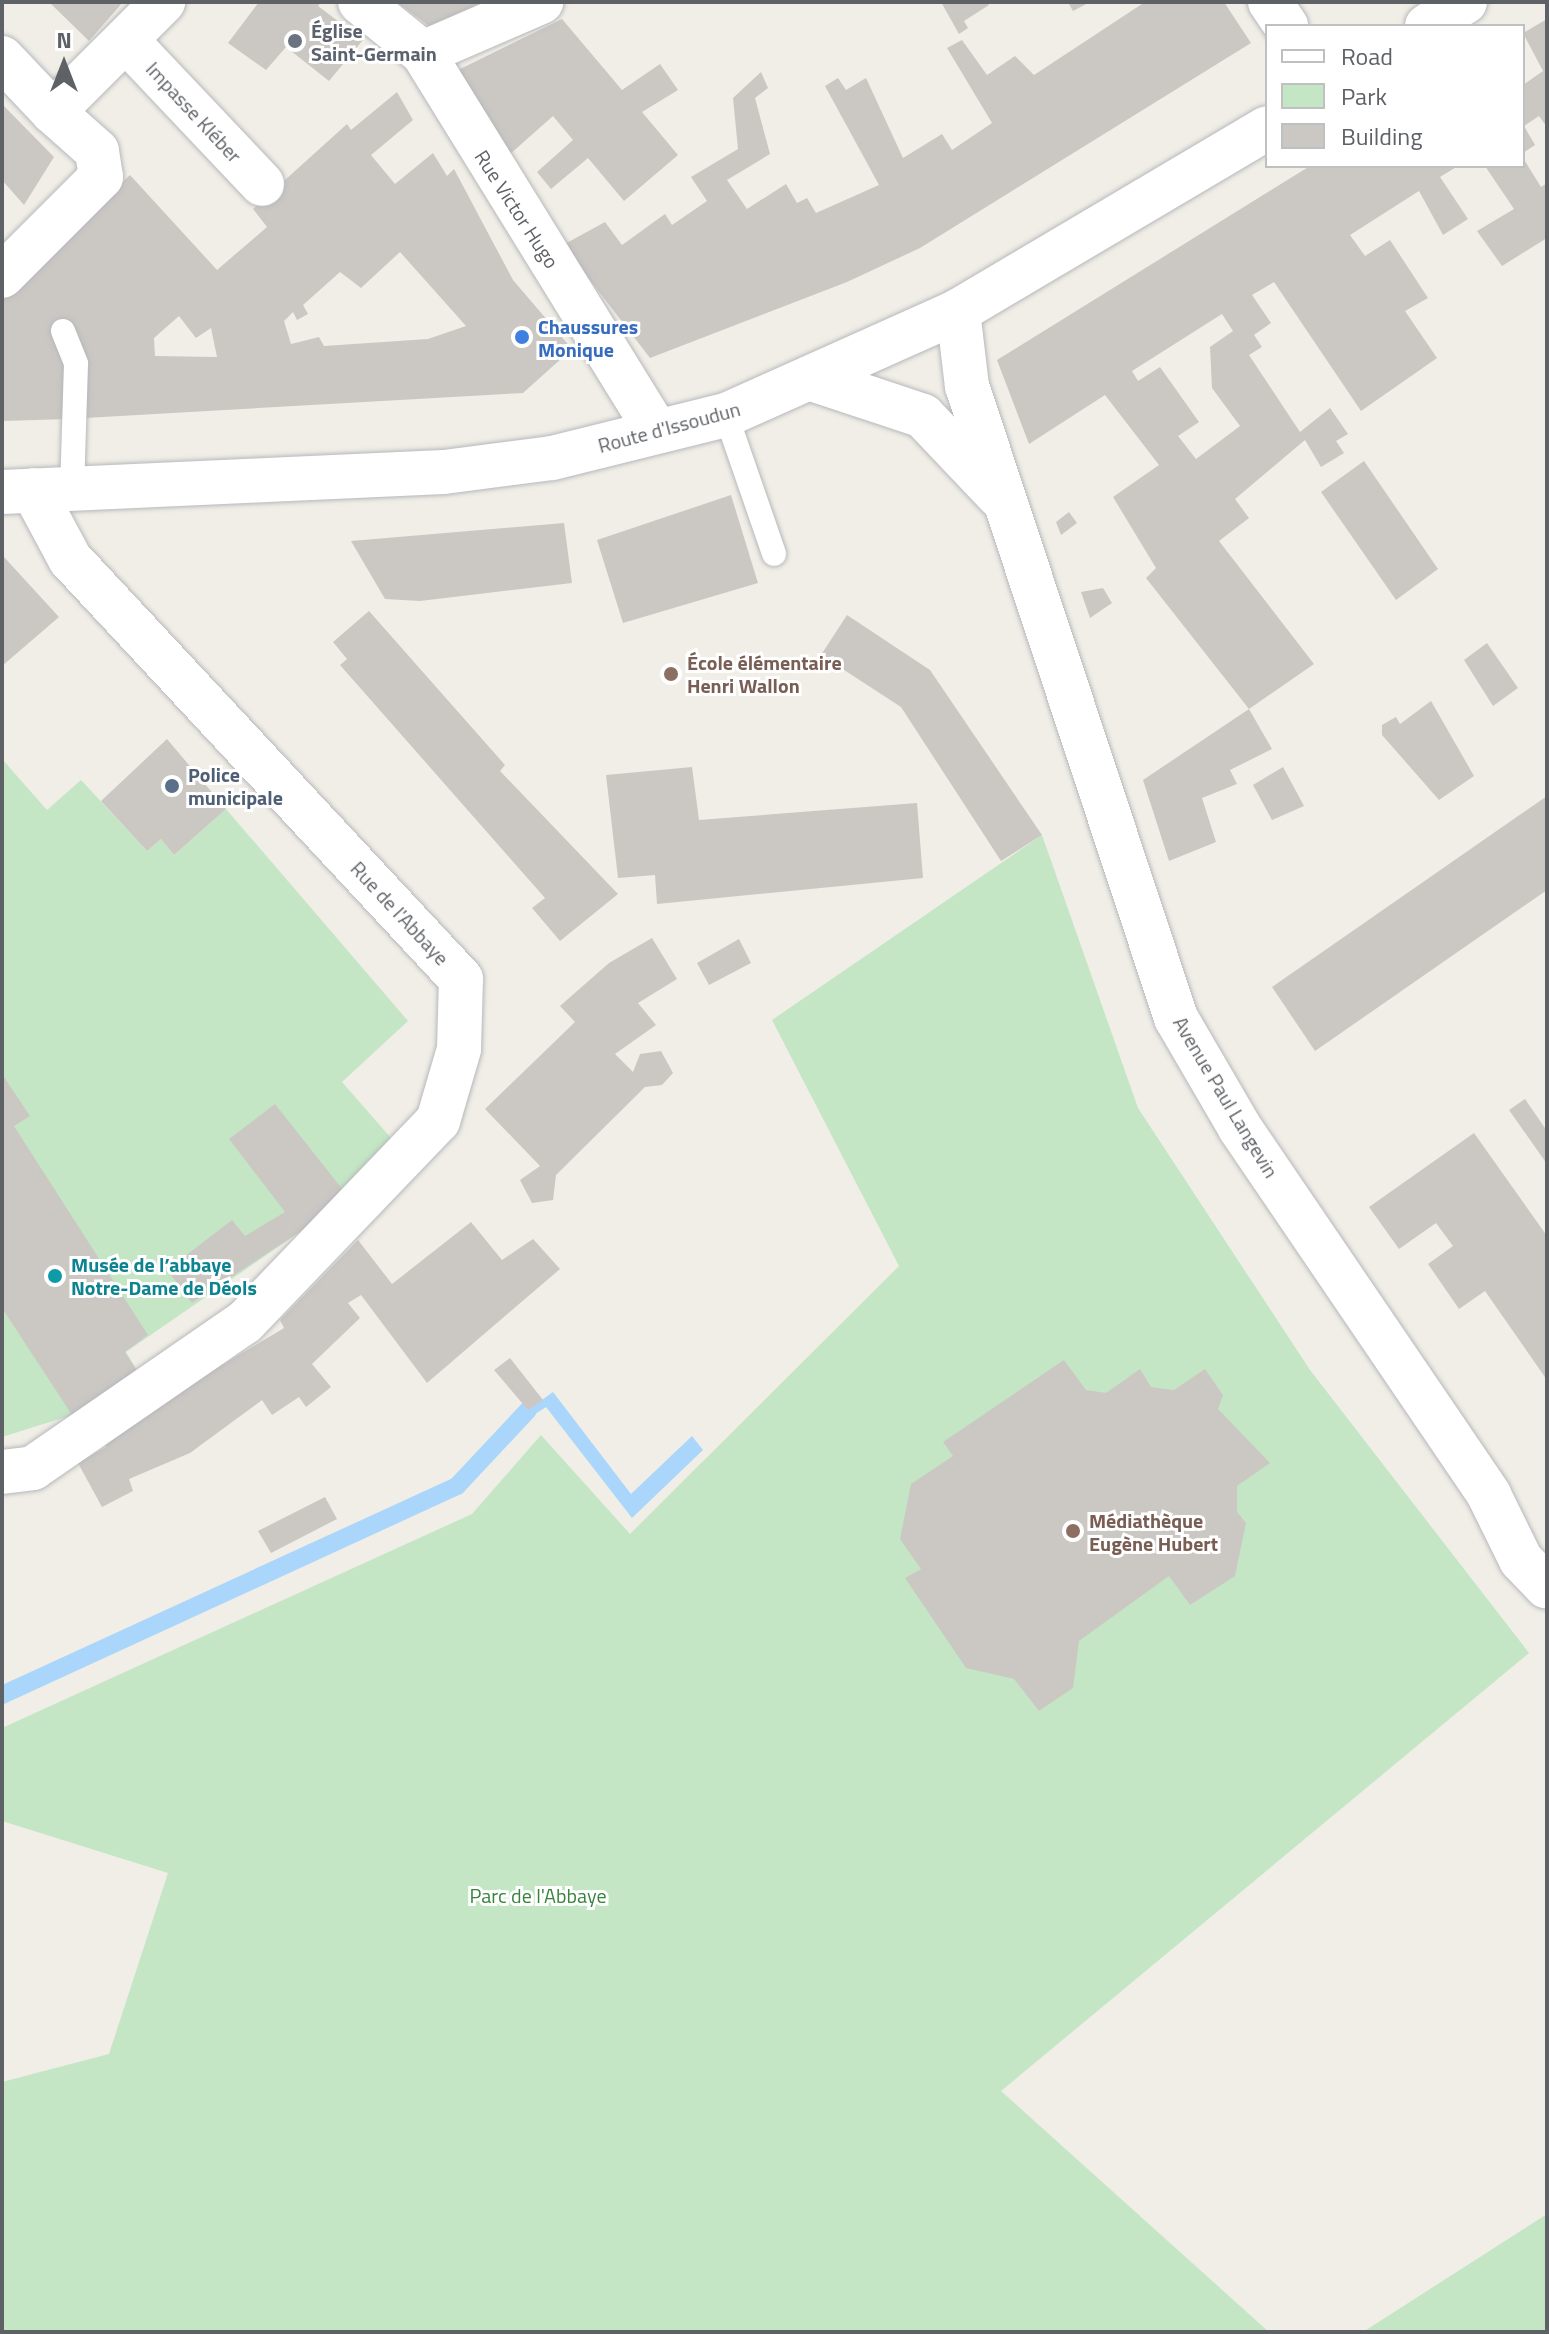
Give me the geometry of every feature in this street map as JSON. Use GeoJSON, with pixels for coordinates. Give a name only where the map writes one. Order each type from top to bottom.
{"type":"FeatureCollection","features":[{"type":"Feature","properties":{"kind":"street"},"geometry":{"type":"LineString","coordinates":[[53,112],[163,2]]}},
{"type":"Feature","properties":{"kind":"street","name":"Rue Victor Hugo"},"geometry":{"type":"LineString","coordinates":[[360,2],[423,53],[657,432]]}},
{"type":"Feature","properties":{"kind":"street"},"geometry":{"type":"LineString","coordinates":[[423,53],[541,2]]}},
{"type":"Feature","properties":{"kind":"street"},"geometry":{"type":"LineString","coordinates":[[1270,2],[1285,24]]}},
{"type":"Feature","properties":{"kind":"street"},"geometry":{"type":"LineString","coordinates":[[1430,24],[1465,2]]}},
{"type":"Feature","properties":{"kind":"street","name":"Impasse Kléber"},"geometry":{"type":"LineString","coordinates":[[126,40],[262,184]]}},
{"type":"Feature","properties":{"kind":"street"},"geometry":{"type":"LineString","coordinates":[[2,58],[53,112],[97,151],[101,177],[2,276]]}},
{"type":"Feature","properties":{"kind":"street","name":"Route d'Issoudun"},"geometry":{"type":"LineString","coordinates":[[36,490],[444,472],[552,458],[726,415],[958,311],[1265,129]]}},
{"type":"Feature","properties":{"kind":"street","name":"Avenue Paul Langevin"},"geometry":{"type":"LineString","coordinates":[[958,311],[967,386],[1176,1018],[1240,1128],[1489,1495],[1538,1562]]}},
{"type":"Feature","properties":{"kind":"street","name":"Avenue Paul Langevin"},"geometry":{"type":"LineString","coordinates":[[812,379],[923,416],[1006,503]]}},
{"type":"Feature","properties":{"kind":"street","name":"Rue de l'Abbaye"},"geometry":{"type":"LineString","coordinates":[[2,1472],[33,1468],[245,1322],[438,1121],[459,1049],[461,979],[70,559],[36,490]]}},
{"type":"Feature","properties":{"kind":"lane"},"geometry":{"type":"LineString","coordinates":[[36,490],[76,364],[63,331]]}},
{"type":"Feature","properties":{"kind":"lane"},"geometry":{"type":"LineString","coordinates":[[726,415],[774,554]]}},
{"type":"Feature","properties":{"kind":"green space"},"geometry":{"type":"Polygon","coordinates":[[[2,759],[47,810],[81,780],[147,851],[161,839],[174,855],[226,809],[408,1021],[342,1082],[391,1138],[374,1167],[310,1225],[126,1352],[138,1372],[72,1415],[2,1437],[2,759]]]}},
{"type":"Feature","properties":{"kind":"green space","name":"Parc de l'Abbaye"},"geometry":{"type":"Polygon","coordinates":[[[1042,835],[1138,1108],[1310,1370],[1529,1653],[1001,2091],[1269,2332],[2,2332],[2,2082],[109,2054],[168,1873],[2,1821],[2,1728],[472,1514],[541,1435],[630,1534],[899,1266],[772,1020],[1042,835]]]}},
{"type":"Feature","properties":{"kind":"green space"},"geometry":{"type":"Polygon","coordinates":[[[1547,2214],[1547,2332],[1363,2332],[1547,2214]]]}},
{"type":"Feature","properties":{"kind":"water"},"geometry":{"type":"Polygon","coordinates":[[[553,1392],[631,1494],[692,1436],[703,1450],[632,1518],[546,1407],[532,1416],[528,1410],[553,1392]]]}},
{"type":"Feature","properties":{"kind":"building"},"geometry":{"type":"Polygon","coordinates":[[[49,2],[123,2],[89,41],[49,2]]]}},
{"type":"Feature","properties":{"kind":"building","name":"Église Saint-Germain"},"geometry":{"type":"Polygon","coordinates":[[[259,2],[321,2],[318,6],[363,40],[329,81],[286,47],[266,70],[228,43],[259,2]]]}},
{"type":"Feature","properties":{"kind":"building"},"geometry":{"type":"Polygon","coordinates":[[[397,2],[483,2],[429,26],[397,2]]]}},
{"type":"Feature","properties":{"kind":"building"},"geometry":{"type":"Polygon","coordinates":[[[941,2],[987,2],[989,5],[964,21],[968,28],[959,34],[941,2]]]}},
{"type":"Feature","properties":{"kind":"building"},"geometry":{"type":"Polygon","coordinates":[[[1068,2],[1090,2],[1073,11],[1068,2]]]}},
{"type":"Feature","properties":{"kind":"building"},"geometry":{"type":"Polygon","coordinates":[[[1145,2],[1224,2],[1251,43],[920,248],[847,282],[650,358],[563,245],[605,222],[622,245],[665,214],[672,225],[707,201],[691,177],[738,149],[733,98],[761,72],[768,88],[755,98],[770,154],[727,180],[747,209],[786,184],[797,203],[807,198],[816,213],[879,185],[825,86],[838,78],[846,90],[866,78],[903,158],[942,134],[952,150],[992,123],[947,48],[962,40],[987,75],[1015,56],[1034,75],[1145,2]]]}},
{"type":"Feature","properties":{"kind":"building"},"geometry":{"type":"Polygon","coordinates":[[[562,19],[622,90],[660,64],[678,90],[642,112],[678,155],[624,201],[588,158],[551,189],[537,172],[573,140],[553,116],[509,155],[454,72],[562,19]]]}},
{"type":"Feature","properties":{"kind":"building"},"geometry":{"type":"Polygon","coordinates":[[[1547,19],[1547,127],[1539,116],[1525,125],[1525,84],[1543,71],[1525,32],[1547,19]]]}},
{"type":"Feature","properties":{"kind":"building"},"geometry":{"type":"Polygon","coordinates":[[[397,92],[413,120],[371,155],[395,184],[433,153],[447,176],[454,169],[513,280],[572,349],[523,393],[85,418],[68,367],[69,419],[2,421],[2,297],[130,175],[217,270],[267,227],[253,209],[347,124],[351,130],[397,92]],[[400,252],[361,288],[340,272],[303,305],[308,314],[297,320],[293,312],[284,321],[291,344],[319,337],[324,346],[428,339],[466,326],[400,252]],[[179,316],[154,338],[155,356],[217,357],[211,328],[196,338],[179,316]]]}},
{"type":"Feature","properties":{"kind":"building"},"geometry":{"type":"Polygon","coordinates":[[[2,104],[54,157],[24,205],[2,180],[2,104]]]}},
{"type":"Feature","properties":{"kind":"building"},"geometry":{"type":"Polygon","coordinates":[[[1525,128],[1535,145],[1525,152],[1525,128]]]}},
{"type":"Feature","properties":{"kind":"building"},"geometry":{"type":"Polygon","coordinates":[[[1525,161],[1541,187],[1547,183],[1547,238],[1502,266],[1477,231],[1514,209],[1486,168],[1525,168],[1525,161]]]}},
{"type":"Feature","properties":{"kind":"building"},"geometry":{"type":"Polygon","coordinates":[[[1307,168],[1455,168],[1440,177],[1468,219],[1443,235],[1419,191],[1350,235],[1365,256],[1390,240],[1428,298],[1405,311],[1437,358],[1361,411],[1274,282],[1252,295],[1271,323],[1254,335],[1262,347],[1249,355],[1300,432],[1330,408],[1348,434],[1336,441],[1344,453],[1321,467],[1305,440],[1235,499],[1249,518],[1219,541],[1314,664],[1249,709],[1146,578],[1156,568],[1113,497],[1159,465],[1105,395],[1029,444],[997,360],[1307,168]],[[1222,314],[1132,371],[1138,381],[1160,367],[1199,422],[1178,436],[1196,459],[1240,426],[1212,388],[1210,347],[1233,331],[1222,314]]]}},
{"type":"Feature","properties":{"kind":"building"},"geometry":{"type":"Polygon","coordinates":[[[1364,461],[1438,569],[1396,600],[1321,492],[1364,461]]]}},
{"type":"Feature","properties":{"kind":"building"},"geometry":{"type":"Polygon","coordinates":[[[731,495],[758,583],[623,623],[597,540],[731,495]]]}},
{"type":"Feature","properties":{"kind":"building"},"geometry":{"type":"Polygon","coordinates":[[[1069,512],[1077,523],[1061,535],[1056,522],[1069,512]]]}},
{"type":"Feature","properties":{"kind":"building"},"geometry":{"type":"Polygon","coordinates":[[[564,523],[572,583],[420,601],[385,599],[351,541],[564,523]]]}},
{"type":"Feature","properties":{"kind":"building"},"geometry":{"type":"Polygon","coordinates":[[[4,557],[59,617],[2,666],[2,559],[4,557]]]}},
{"type":"Feature","properties":{"kind":"building"},"geometry":{"type":"Polygon","coordinates":[[[1103,588],[1112,603],[1090,618],[1081,592],[1103,588]]]}},
{"type":"Feature","properties":{"kind":"building"},"geometry":{"type":"Polygon","coordinates":[[[369,611],[505,765],[500,771],[618,894],[560,941],[532,908],[545,898],[340,665],[347,659],[333,642],[369,611]]]}},
{"type":"Feature","properties":{"kind":"building"},"geometry":{"type":"Polygon","coordinates":[[[847,615],[930,670],[1042,835],[1001,861],[901,707],[821,655],[847,615]]]}},
{"type":"Feature","properties":{"kind":"building"},"geometry":{"type":"Polygon","coordinates":[[[1487,643],[1518,688],[1493,706],[1464,660],[1487,643]]]}},
{"type":"Feature","properties":{"kind":"building"},"geometry":{"type":"Polygon","coordinates":[[[1431,701],[1474,776],[1439,800],[1382,735],[1382,725],[1396,717],[1400,724],[1431,701]]]}},
{"type":"Feature","properties":{"kind":"building"},"geometry":{"type":"Polygon","coordinates":[[[1249,709],[1272,749],[1230,770],[1237,784],[1202,798],[1216,842],[1169,861],[1143,780],[1249,709]]]}},
{"type":"Feature","properties":{"kind":"building"},"geometry":{"type":"Polygon","coordinates":[[[167,739],[226,809],[174,855],[161,839],[147,851],[101,801],[167,739]]]}},
{"type":"Feature","properties":{"kind":"building"},"geometry":{"type":"Polygon","coordinates":[[[692,767],[699,820],[917,803],[923,878],[657,904],[655,875],[618,878],[606,775],[692,767]]]}},
{"type":"Feature","properties":{"kind":"building"},"geometry":{"type":"Polygon","coordinates":[[[1283,767],[1304,806],[1272,820],[1253,785],[1283,767]]]}},
{"type":"Feature","properties":{"kind":"building"},"geometry":{"type":"Polygon","coordinates":[[[1547,796],[1547,890],[1315,1051],[1272,987],[1547,796]]]}},
{"type":"Feature","properties":{"kind":"building"},"geometry":{"type":"Polygon","coordinates":[[[652,938],[677,979],[638,1003],[656,1025],[615,1054],[633,1072],[640,1054],[661,1051],[673,1073],[662,1085],[645,1087],[556,1175],[553,1200],[532,1203],[520,1180],[540,1166],[485,1109],[575,1022],[560,1006],[609,963],[652,938]]]}},
{"type":"Feature","properties":{"kind":"building"},"geometry":{"type":"Polygon","coordinates":[[[739,939],[751,963],[709,985],[697,963],[739,939]]]}},
{"type":"Feature","properties":{"kind":"building","name":"Musée de l’abbaye Notre-Dame de Déols"},"geometry":{"type":"Polygon","coordinates":[[[2,1074],[30,1116],[14,1126],[148,1335],[125,1352],[138,1372],[72,1415],[2,1308],[2,1074]]]}},
{"type":"Feature","properties":{"kind":"building"},"geometry":{"type":"Polygon","coordinates":[[[1525,1099],[1547,1131],[1547,1164],[1509,1110],[1525,1099]]]}},
{"type":"Feature","properties":{"kind":"building"},"geometry":{"type":"Polygon","coordinates":[[[275,1104],[343,1190],[310,1225],[192,1303],[167,1270],[232,1220],[245,1236],[285,1212],[229,1139],[275,1104]]]}},
{"type":"Feature","properties":{"kind":"building"},"geometry":{"type":"Polygon","coordinates":[[[1474,1133],[1547,1236],[1547,1380],[1485,1291],[1459,1309],[1428,1264],[1453,1246],[1436,1223],[1399,1249],[1369,1207],[1474,1133]]]}},
{"type":"Feature","properties":{"kind":"building"},"geometry":{"type":"Polygon","coordinates":[[[471,1222],[502,1260],[533,1239],[560,1269],[427,1383],[361,1295],[348,1303],[360,1318],[312,1364],[331,1387],[306,1407],[299,1397],[272,1415],[262,1400],[190,1453],[129,1479],[133,1491],[102,1507],[78,1463],[106,1447],[102,1437],[284,1328],[280,1320],[358,1240],[392,1284],[471,1222]]]}},
{"type":"Feature","properties":{"kind":"building"},"geometry":{"type":"Polygon","coordinates":[[[510,1358],[543,1400],[528,1410],[494,1370],[510,1358]]]}},
{"type":"Feature","properties":{"kind":"building","name":"Médiathèque Eugène Hubert"},"geometry":{"type":"Polygon","coordinates":[[[1064,1360],[1086,1390],[1106,1393],[1140,1369],[1151,1387],[1174,1390],[1205,1369],[1223,1395],[1218,1409],[1270,1463],[1237,1486],[1237,1512],[1246,1523],[1235,1576],[1190,1605],[1169,1576],[1079,1641],[1073,1688],[1039,1711],[1014,1679],[966,1668],[905,1578],[921,1569],[900,1539],[911,1484],[953,1456],[943,1442],[1064,1360]]]}},
{"type":"Feature","properties":{"kind":"building"},"geometry":{"type":"Polygon","coordinates":[[[325,1497],[337,1519],[271,1553],[258,1531],[325,1497]]]}},
{"type":"Feature","properties":{"kind":"waterway"},"geometry":{"type":"LineString","coordinates":[[2,1695],[457,1486],[528,1410]]}},
{"type":"Feature","properties":{"kind":"place","name":"Église Saint-Germain"},"geometry":{"type":"Point","coordinates":[295,41]}},
{"type":"Feature","properties":{"kind":"place","name":"Chaussures Monique"},"geometry":{"type":"Point","coordinates":[522,337]}},
{"type":"Feature","properties":{"kind":"place","name":"École élémentaire Henri Wallon"},"geometry":{"type":"Point","coordinates":[671,674]}},
{"type":"Feature","properties":{"kind":"place","name":"Police municipale"},"geometry":{"type":"Point","coordinates":[172,786]}},
{"type":"Feature","properties":{"kind":"place","name":"Musée de l’abbaye Notre-Dame de Déols"},"geometry":{"type":"Point","coordinates":[55,1276]}},
{"type":"Feature","properties":{"kind":"place","name":"Médiathèque Eugène Hubert"},"geometry":{"type":"Point","coordinates":[1073,1531]}}]}
